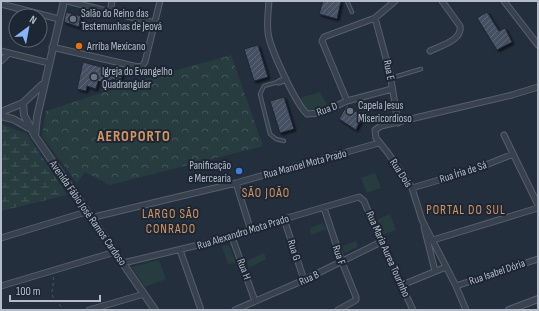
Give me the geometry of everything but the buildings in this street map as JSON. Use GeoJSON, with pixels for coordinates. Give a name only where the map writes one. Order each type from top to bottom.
{"type":"FeatureCollection","features":[{"type":"Feature","properties":{"kind":"street"},"geometry":{"type":"LineString","coordinates":[[35,136],[36,117],[64,1]]}},
{"type":"Feature","properties":{"kind":"street"},"geometry":{"type":"LineString","coordinates":[[67,1],[155,23]]}},
{"type":"Feature","properties":{"kind":"street"},"geometry":{"type":"LineString","coordinates":[[110,12],[112,1]]}},
{"type":"Feature","properties":{"kind":"street"},"geometry":{"type":"LineString","coordinates":[[52,47],[138,67],[142,66],[145,62],[160,1]]}},
{"type":"Feature","properties":{"kind":"street"},"geometry":{"type":"LineString","coordinates":[[269,1],[268,37],[286,79],[279,82]]}},
{"type":"Feature","properties":{"kind":"street"},"geometry":{"type":"LineString","coordinates":[[347,101],[322,39],[375,18],[395,1]]}},
{"type":"Feature","properties":{"kind":"street"},"geometry":{"type":"LineString","coordinates":[[430,51],[454,39],[458,35],[460,29],[460,26],[442,1]]}},
{"type":"Feature","properties":{"kind":"street"},"geometry":{"type":"LineString","coordinates":[[504,1],[538,45]]}},
{"type":"Feature","properties":{"kind":"street"},"geometry":{"type":"LineString","coordinates":[[1,4],[59,19]]}},
{"type":"Feature","properties":{"kind":"street","name":"Rua E"},"geometry":{"type":"LineString","coordinates":[[375,18],[391,78],[398,123]]}},
{"type":"Feature","properties":{"kind":"street"},"geometry":{"type":"LineString","coordinates":[[1,52],[49,63]]}},
{"type":"Feature","properties":{"kind":"street"},"geometry":{"type":"LineString","coordinates":[[1,61],[9,53]]}},
{"type":"Feature","properties":{"kind":"street","name":"Rua D"},"geometry":{"type":"LineString","coordinates":[[286,79],[303,110],[307,114],[320,113],[347,101],[392,89]]}},
{"type":"Feature","properties":{"kind":"street"},"geometry":{"type":"LineString","coordinates":[[1,112],[23,104],[44,82]]}},
{"type":"Feature","properties":{"kind":"street"},"geometry":{"type":"LineString","coordinates":[[398,123],[538,87]]}},
{"type":"Feature","properties":{"kind":"street","name":"Avenida Fábio José Ramos Cardoso"},"geometry":{"type":"LineString","coordinates":[[23,104],[24,115],[35,136],[90,218],[155,310]]}},
{"type":"Feature","properties":{"kind":"street"},"geometry":{"type":"LineString","coordinates":[[1,116],[13,119],[30,128]]}},
{"type":"Feature","properties":{"kind":"street","name":"Rua Dois"},"geometry":{"type":"LineString","coordinates":[[398,123],[381,126],[375,130],[376,138],[393,159],[412,188],[435,271]]}},
{"type":"Feature","properties":{"kind":"street"},"geometry":{"type":"LineString","coordinates":[[433,240],[538,207],[504,135]]}},
{"type":"Feature","properties":{"kind":"street","name":"Rua Manoel Mota Prado"},"geometry":{"type":"LineString","coordinates":[[90,218],[236,182],[379,143]]}},
{"type":"Feature","properties":{"kind":"street","name":"Rua Íria de Sá"},"geometry":{"type":"LineString","coordinates":[[412,188],[476,169],[513,154]]}},
{"type":"Feature","properties":{"kind":"street"},"geometry":{"type":"LineString","coordinates":[[236,182],[251,231]]}},
{"type":"Feature","properties":{"kind":"street","name":"Rua Alexandro Mota Prado"},"geometry":{"type":"LineString","coordinates":[[123,263],[232,237],[284,219],[357,197],[362,198]]}},
{"type":"Feature","properties":{"kind":"street","name":"Rua Maria Aurea Tourinho"},"geometry":{"type":"LineString","coordinates":[[362,198],[381,242],[414,310]]}},
{"type":"Feature","properties":{"kind":"street","name":"Rua F"},"geometry":{"type":"LineString","coordinates":[[324,208],[342,262],[356,297],[356,300],[338,310]]}},
{"type":"Feature","properties":{"kind":"street"},"geometry":{"type":"LineString","coordinates":[[1,238],[86,212]]}},
{"type":"Feature","properties":{"kind":"street","name":"Rua G"},"geometry":{"type":"LineString","coordinates":[[284,219],[304,280]]}},
{"type":"Feature","properties":{"kind":"street","name":"Rua Dois"},"geometry":{"type":"LineString","coordinates":[[422,220],[456,286],[466,310]]}},
{"type":"Feature","properties":{"kind":"street","name":"Rua H"},"geometry":{"type":"LineString","coordinates":[[232,237],[255,301]]}},
{"type":"Feature","properties":{"kind":"street","name":"Rua B"},"geometry":{"type":"LineString","coordinates":[[235,310],[304,280],[381,242]]}},
{"type":"Feature","properties":{"kind":"street"},"geometry":{"type":"LineString","coordinates":[[180,250],[201,310]]}},
{"type":"Feature","properties":{"kind":"street"},"geometry":{"type":"LineString","coordinates":[[1,286],[115,252]]}},
{"type":"Feature","properties":{"kind":"street","name":"Rua Isabel Dória"},"geometry":{"type":"LineString","coordinates":[[456,286],[538,259]]}},
{"type":"Feature","properties":{"kind":"street"},"geometry":{"type":"LineString","coordinates":[[402,285],[446,267]]}},
{"type":"Feature","properties":{"kind":"street"},"geometry":{"type":"LineString","coordinates":[[89,310],[144,294]]}},
{"type":"Feature","properties":{"kind":"street"},"geometry":{"type":"LineString","coordinates":[[509,310],[538,299]]}},
{"type":"Feature","properties":{"kind":"lane"},"geometry":{"type":"LineString","coordinates":[[347,1],[352,12]]}},
{"type":"Feature","properties":{"kind":"lane"},"geometry":{"type":"LineString","coordinates":[[391,78],[421,69]]}},
{"type":"Feature","properties":{"kind":"lane"},"geometry":{"type":"LineString","coordinates":[[279,82],[264,86],[260,94],[270,134],[276,139],[284,141]]}},
{"type":"Feature","properties":{"kind":"path"},"geometry":{"type":"LineString","coordinates":[[52,271],[54,282],[51,290],[53,298],[62,306],[63,310]]}},
{"type":"Feature","properties":{"kind":"green space"},"geometry":{"type":"Polygon","coordinates":[[[231,55],[263,146],[110,185],[85,172],[77,183],[42,136],[46,111],[148,78],[231,55]]]}},
{"type":"Feature","properties":{"kind":"green space"},"geometry":{"type":"Polygon","coordinates":[[[320,92],[328,106],[308,111],[305,109],[300,98],[320,92]]]}},
{"type":"Feature","properties":{"kind":"green space"},"geometry":{"type":"Polygon","coordinates":[[[1,124],[27,134],[67,195],[1,211],[1,124]]]}},
{"type":"Feature","properties":{"kind":"green space"},"geometry":{"type":"Polygon","coordinates":[[[375,173],[381,188],[367,193],[361,178],[375,173]]]}},
{"type":"Feature","properties":{"kind":"green space"},"geometry":{"type":"Polygon","coordinates":[[[390,214],[396,230],[382,235],[376,220],[390,214]]]}},
{"type":"Feature","properties":{"kind":"green space"},"geometry":{"type":"Polygon","coordinates":[[[323,223],[326,229],[311,235],[310,228],[323,223]]]}},
{"type":"Feature","properties":{"kind":"green space"},"geometry":{"type":"Polygon","coordinates":[[[356,241],[358,247],[344,253],[342,246],[356,241]]]}},
{"type":"Feature","properties":{"kind":"green space"},"geometry":{"type":"Polygon","coordinates":[[[229,245],[236,263],[228,264],[222,246],[229,245]]]}},
{"type":"Feature","properties":{"kind":"green space"},"geometry":{"type":"Polygon","coordinates":[[[264,253],[266,259],[249,268],[247,261],[264,253]]]}},
{"type":"Feature","properties":{"kind":"green space"},"geometry":{"type":"Polygon","coordinates":[[[159,260],[166,279],[145,287],[132,267],[159,260]]]}},
{"type":"Feature","properties":{"kind":"place","name":"Salão do Reino das Testemunhas de Jeová"},"geometry":{"type":"Point","coordinates":[73,19]}},
{"type":"Feature","properties":{"kind":"place","name":"Arriba Mexicano"},"geometry":{"type":"Point","coordinates":[79,46]}},
{"type":"Feature","properties":{"kind":"place","name":"Igreja do Evangelho Quadrangular"},"geometry":{"type":"Point","coordinates":[94,77]}},
{"type":"Feature","properties":{"kind":"place","name":"Capela Jesus Misericordioso"},"geometry":{"type":"Point","coordinates":[350,111]}},
{"type":"Feature","properties":{"kind":"place","name":"Panificação e Mercearia"},"geometry":{"type":"Point","coordinates":[239,171]}},
{"type":"Feature","properties":{"kind":"district","name":"AEROPORTO"},"geometry":{"type":"Point","coordinates":[134,136]}},
{"type":"Feature","properties":{"kind":"district","name":"SÃO JOÃO"},"geometry":{"type":"Point","coordinates":[266,193]}},
{"type":"Feature","properties":{"kind":"district","name":"PORTAL DO SUL"},"geometry":{"type":"Point","coordinates":[466,210]}},
{"type":"Feature","properties":{"kind":"district","name":"LARGO SÃO CONRADO"},"geometry":{"type":"Point","coordinates":[171,222]}}]}
